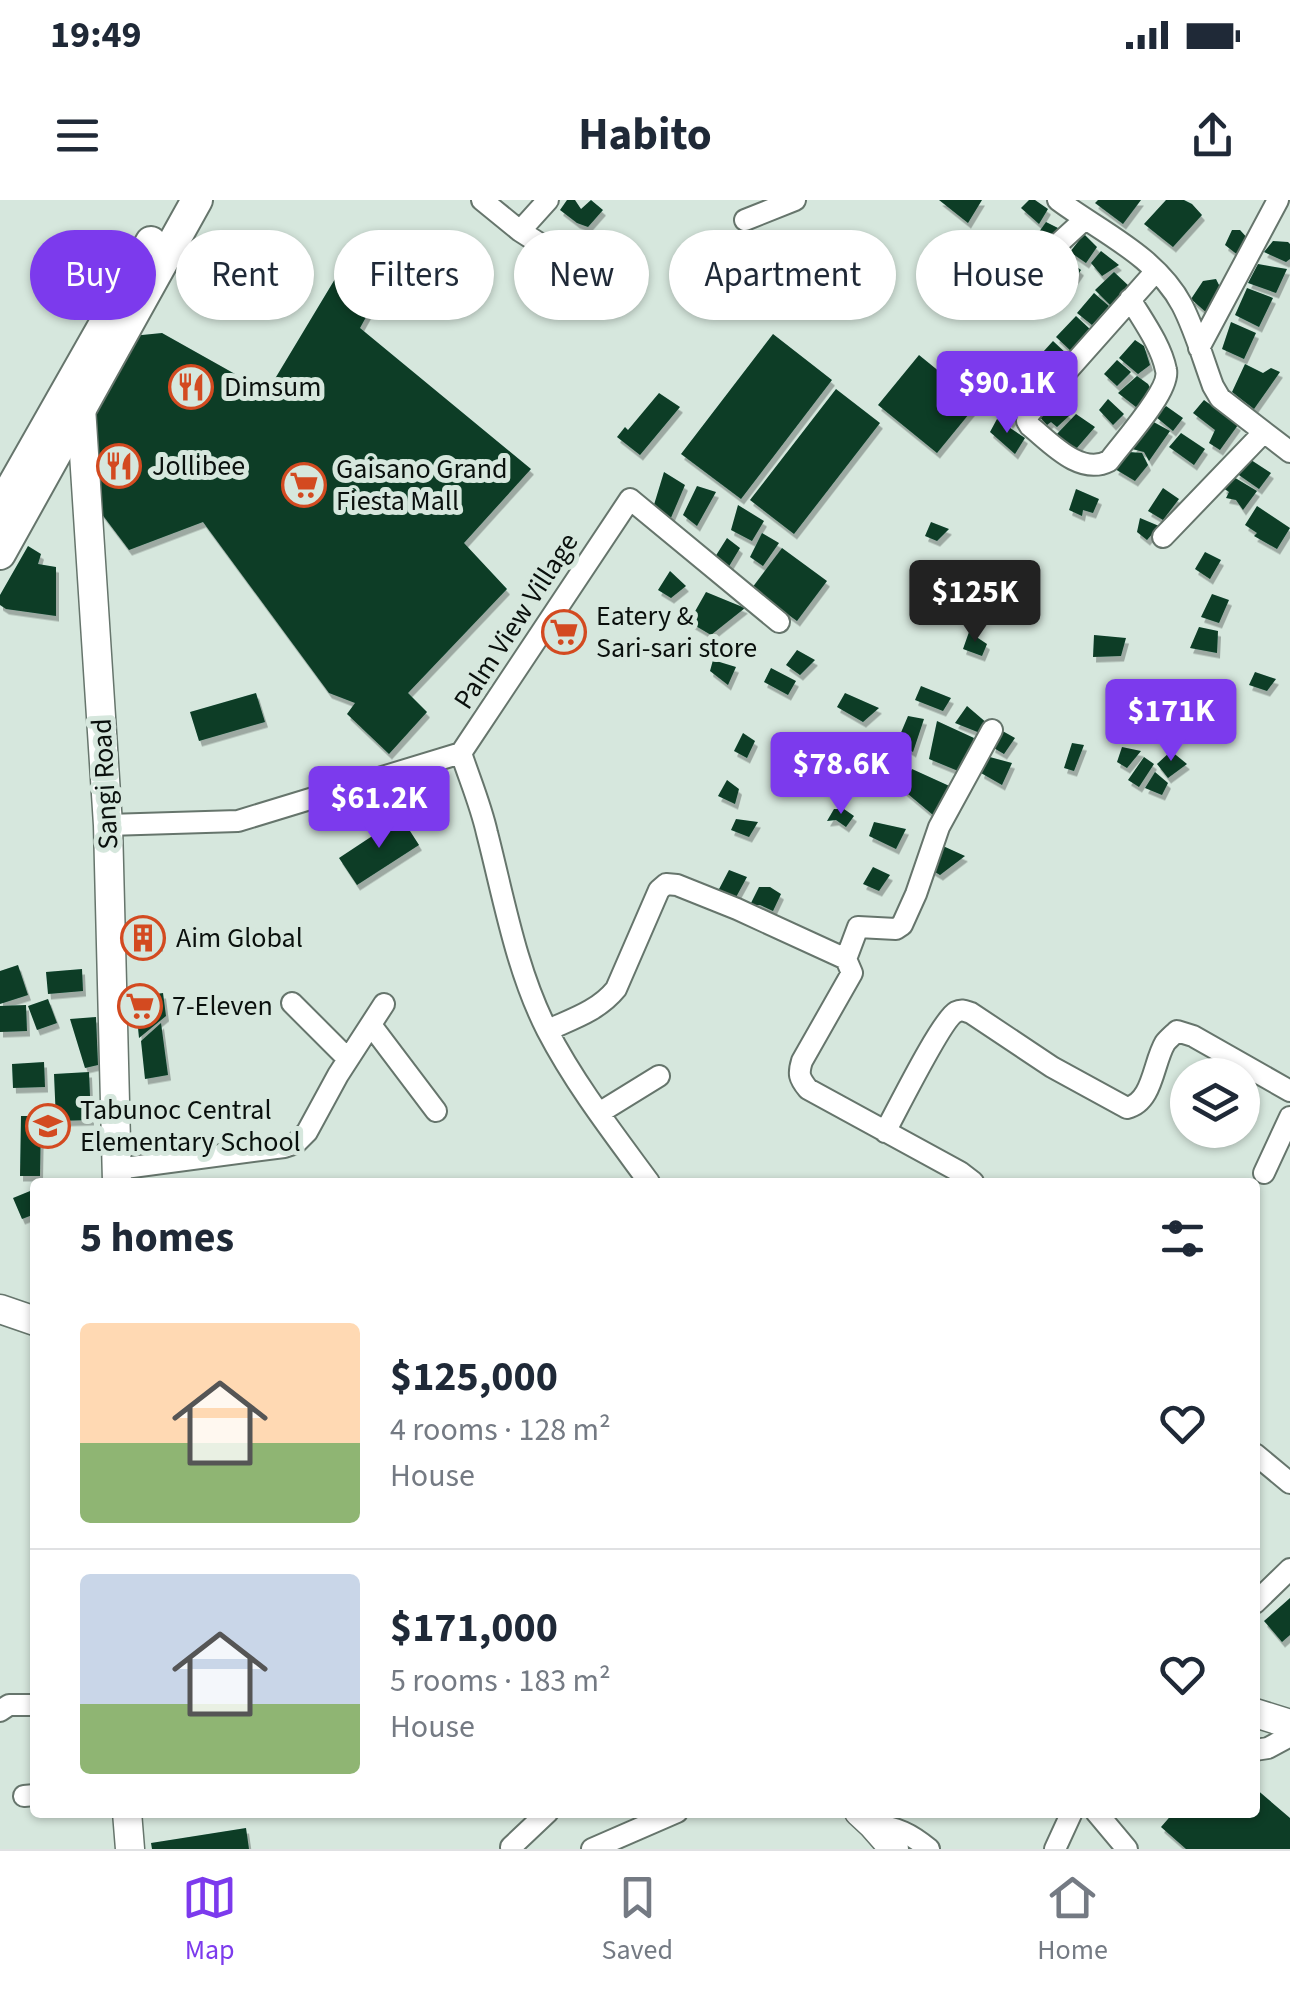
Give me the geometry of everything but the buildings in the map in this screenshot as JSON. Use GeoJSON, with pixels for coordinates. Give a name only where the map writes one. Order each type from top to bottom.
{"type":"FeatureCollection","features":[{"type":"Feature","properties":{"kind":"main road"},"geometry":{"type":"LineString","coordinates":[[0,554],[174,200]]}},
{"type":"Feature","properties":{"kind":"main road"},"geometry":{"type":"LineString","coordinates":[[0,508],[72,402],[197,200]]}},
{"type":"Feature","properties":{"kind":"street"},"geometry":{"type":"LineString","coordinates":[[482,200],[518,230]]}},
{"type":"Feature","properties":{"kind":"street"},"geometry":{"type":"LineString","coordinates":[[522,230],[548,200]]}},
{"type":"Feature","properties":{"kind":"street"},"geometry":{"type":"LineString","coordinates":[[745,220],[795,200]]}},
{"type":"Feature","properties":{"kind":"street"},"geometry":{"type":"LineString","coordinates":[[1058,200],[1115,237],[1156,271],[1181,304],[1220,398],[1290,452]]}},
{"type":"Feature","properties":{"kind":"street"},"geometry":{"type":"LineString","coordinates":[[1199,348],[1278,200]]}},
{"type":"Feature","properties":{"kind":"street"},"geometry":{"type":"LineString","coordinates":[[1073,230],[1084,220]]}},
{"type":"Feature","properties":{"kind":"street"},"geometry":{"type":"LineString","coordinates":[[1130,299],[1154,339],[1166,369],[1164,388],[1108,461],[1102,465],[1083,464],[1030,426],[1029,414],[1130,299],[1156,271]]}},
{"type":"Feature","properties":{"kind":"street","name":"Sangi Road"},"geometry":{"type":"LineString","coordinates":[[72,402],[108,825],[117,1176]]}},
{"type":"Feature","properties":{"kind":"street"},"geometry":{"type":"LineString","coordinates":[[1163,537],[1263,433]]}},
{"type":"Feature","properties":{"kind":"street","name":"Palm View Village"},"geometry":{"type":"LineString","coordinates":[[108,825],[238,821],[462,754],[630,499],[778,622]]}},
{"type":"Feature","properties":{"kind":"street"},"geometry":{"type":"LineString","coordinates":[[846,959],[858,927],[896,929],[902,925],[939,827],[992,730]]}},
{"type":"Feature","properties":{"kind":"street","name":"Palm View Village"},"geometry":{"type":"LineString","coordinates":[[462,754],[486,828],[524,976],[548,1030],[599,1113],[646,1178]]}},
{"type":"Feature","properties":{"kind":"street"},"geometry":{"type":"LineString","coordinates":[[548,1030],[607,1000],[616,989],[658,890],[666,884],[676,885],[846,959],[852,973],[802,1061],[800,1079],[808,1089],[968,1178]]}},
{"type":"Feature","properties":{"kind":"street"},"geometry":{"type":"LineString","coordinates":[[292,1003],[348,1060]]}},
{"type":"Feature","properties":{"kind":"street"},"geometry":{"type":"LineString","coordinates":[[117,1176],[296,1143],[307,1132],[384,1004]]}},
{"type":"Feature","properties":{"kind":"street"},"geometry":{"type":"LineString","coordinates":[[885,1132],[937,1037],[960,1010],[1127,1108],[1136,1106],[1144,1095],[1166,1042],[1177,1031],[1194,1036],[1290,1092]]}},
{"type":"Feature","properties":{"kind":"street"},"geometry":{"type":"LineString","coordinates":[[371,1025],[436,1111]]}},
{"type":"Feature","properties":{"kind":"street"},"geometry":{"type":"LineString","coordinates":[[599,1113],[659,1076]]}},
{"type":"Feature","properties":{"kind":"street"},"geometry":{"type":"LineString","coordinates":[[1264,1173],[1290,1117]]}},
{"type":"Feature","properties":{"kind":"street"},"geometry":{"type":"LineString","coordinates":[[0,1310],[30,1319]]}},
{"type":"Feature","properties":{"kind":"street"},"geometry":{"type":"LineString","coordinates":[[1260,1458],[1290,1483]]}},
{"type":"Feature","properties":{"kind":"street"},"geometry":{"type":"LineString","coordinates":[[1260,1598],[1290,1569]]}},
{"type":"Feature","properties":{"kind":"street"},"geometry":{"type":"LineString","coordinates":[[0,1711],[9,1705],[30,1705]]}},
{"type":"Feature","properties":{"kind":"street"},"geometry":{"type":"LineString","coordinates":[[1260,1715],[1290,1724]]}},
{"type":"Feature","properties":{"kind":"street"},"geometry":{"type":"LineString","coordinates":[[1260,1749],[1290,1736]]}},
{"type":"Feature","properties":{"kind":"street"},"geometry":{"type":"LineString","coordinates":[[127,1818],[130,1849]]}},
{"type":"Feature","properties":{"kind":"street"},"geometry":{"type":"LineString","coordinates":[[510,1848],[542,1818]]}},
{"type":"Feature","properties":{"kind":"street"},"geometry":{"type":"LineString","coordinates":[[596,1848],[663,1818]]}},
{"type":"Feature","properties":{"kind":"street"},"geometry":{"type":"LineString","coordinates":[[866,1818],[894,1849]]}},
{"type":"Feature","properties":{"kind":"street"},"geometry":{"type":"LineString","coordinates":[[866,1818],[913,1836],[929,1849]]}},
{"type":"Feature","properties":{"kind":"street"},"geometry":{"type":"LineString","coordinates":[[1055,1849],[1069,1818]]}},
{"type":"Feature","properties":{"kind":"street"},"geometry":{"type":"LineString","coordinates":[[1101,1818],[1127,1849]]}},
{"type":"Feature","properties":{"kind":"place","name":"Dimsum"},"geometry":{"type":"Point","coordinates":[191,387]}},
{"type":"Feature","properties":{"kind":"place","name":"Jollibee"},"geometry":{"type":"Point","coordinates":[119,466]}},
{"type":"Feature","properties":{"kind":"place","name":"Gaisano Grand Fiesta Mall"},"geometry":{"type":"Point","coordinates":[304,485]}},
{"type":"Feature","properties":{"kind":"place","name":"Eatery & Sari-sari store"},"geometry":{"type":"Point","coordinates":[564,632]}},
{"type":"Feature","properties":{"kind":"place","name":"Aim Global"},"geometry":{"type":"Point","coordinates":[143,938]}},
{"type":"Feature","properties":{"kind":"place","name":"7-Eleven"},"geometry":{"type":"Point","coordinates":[140,1006]}},
{"type":"Feature","properties":{"kind":"place","name":"Tabunoc Central Elementary School"},"geometry":{"type":"Point","coordinates":[48,1126]}}]}
